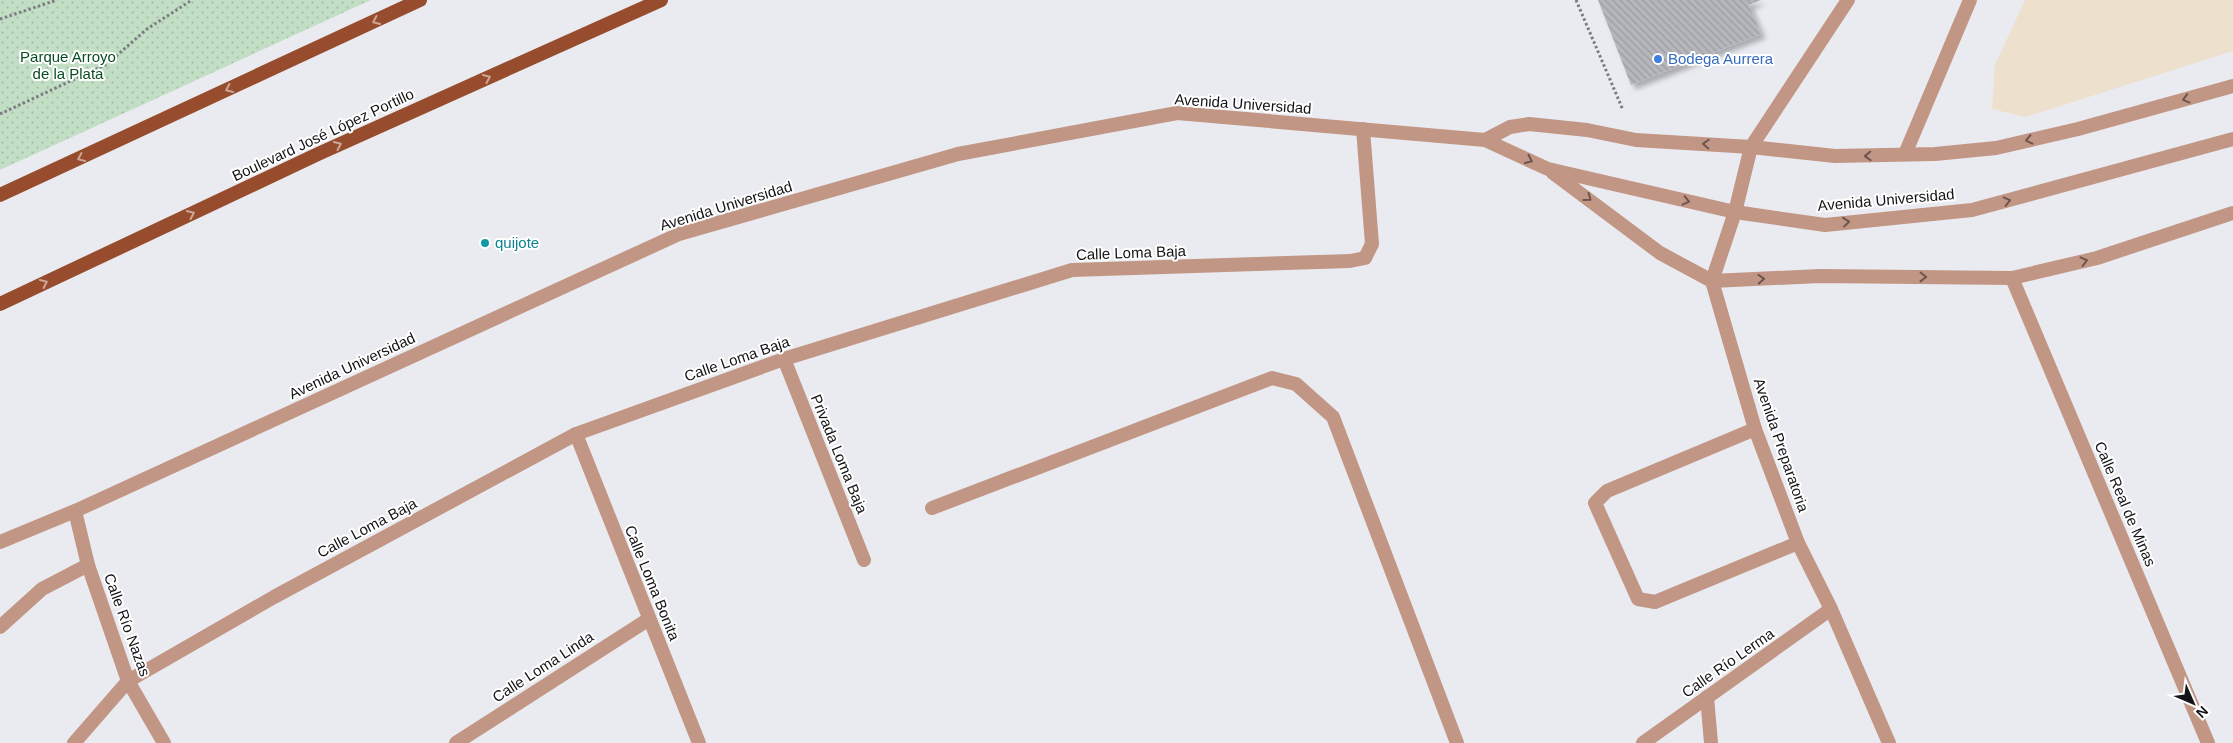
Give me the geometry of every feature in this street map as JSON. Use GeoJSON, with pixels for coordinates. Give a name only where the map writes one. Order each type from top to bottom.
{"type":"FeatureCollection","features":[{"type":"Feature","properties":{"kind":"main road"},"geometry":{"type":"LineString","coordinates":[[0,195],[420,0]]}},
{"type":"Feature","properties":{"kind":"main road","name":"Boulevard José López Portillo"},"geometry":{"type":"LineString","coordinates":[[0,304],[318,154],[662,0]]}},
{"type":"Feature","properties":{"kind":"street"},"geometry":{"type":"LineString","coordinates":[[1712,281],[1735,212],[1751,147],[1848,0]]}},
{"type":"Feature","properties":{"kind":"street"},"geometry":{"type":"LineString","coordinates":[[1905,154],[1970,0]]}},
{"type":"Feature","properties":{"kind":"street"},"geometry":{"type":"LineString","coordinates":[[1484,140],[1510,127],[1529,124],[1588,130],[1636,140],[1751,147],[1835,156],[1935,154],[1996,148],[2078,129],[2233,86]]}},
{"type":"Feature","properties":{"kind":"street","name":"Avenida Universidad"},"geometry":{"type":"LineString","coordinates":[[0,542],[75,511],[679,234],[958,154],[1177,113],[1484,140],[1548,169],[1735,212],[1825,224],[1972,210],[2233,139]]}},
{"type":"Feature","properties":{"kind":"street","name":"Calle Loma Baja"},"geometry":{"type":"LineString","coordinates":[[74,743],[128,681],[274,597],[576,434],[784,359],[1072,270],[1350,261],[1365,258],[1372,244],[1362,129]]}},
{"type":"Feature","properties":{"kind":"street"},"geometry":{"type":"LineString","coordinates":[[1548,169],[1660,253],[1712,281],[1820,276],[2012,278],[2097,258],[2233,213]]}},
{"type":"Feature","properties":{"kind":"street","name":"Calle Real de Minas"},"geometry":{"type":"LineString","coordinates":[[2012,278],[2208,743]]}},
{"type":"Feature","properties":{"kind":"street","name":"Avenida Preparatoria"},"geometry":{"type":"LineString","coordinates":[[1712,281],[1755,428],[1798,543],[1831,609],[1889,743]]}},
{"type":"Feature","properties":{"kind":"street","name":"Privada Loma Baja"},"geometry":{"type":"LineString","coordinates":[[784,359],[864,560]]}},
{"type":"Feature","properties":{"kind":"street"},"geometry":{"type":"LineString","coordinates":[[932,508],[1272,378],[1296,384],[1333,417],[1457,743]]}},
{"type":"Feature","properties":{"kind":"street"},"geometry":{"type":"LineString","coordinates":[[1755,428],[1607,491],[1595,503],[1638,599],[1655,602],[1798,543]]}},
{"type":"Feature","properties":{"kind":"street","name":"Calle Loma Bonita"},"geometry":{"type":"LineString","coordinates":[[576,434],[648,619],[699,743]]}},
{"type":"Feature","properties":{"kind":"street","name":"Calle Río Nazas"},"geometry":{"type":"LineString","coordinates":[[75,511],[88,565],[128,681],[164,743]]}},
{"type":"Feature","properties":{"kind":"street"},"geometry":{"type":"LineString","coordinates":[[0,627],[42,588],[88,565]]}},
{"type":"Feature","properties":{"kind":"street","name":"Calle Río Lerma"},"geometry":{"type":"LineString","coordinates":[[1643,743],[1831,609]]}},
{"type":"Feature","properties":{"kind":"street","name":"Calle Loma Linda"},"geometry":{"type":"LineString","coordinates":[[456,743],[648,619]]}},
{"type":"Feature","properties":{"kind":"street"},"geometry":{"type":"LineString","coordinates":[[1707,697],[1711,743]]}},
{"type":"Feature","properties":{"kind":"path"},"geometry":{"type":"LineString","coordinates":[[0,19],[58,0]]}},
{"type":"Feature","properties":{"kind":"path"},"geometry":{"type":"LineString","coordinates":[[0,114],[107,64],[148,29],[192,0]]}},
{"type":"Feature","properties":{"kind":"path"},"geometry":{"type":"LineString","coordinates":[[1576,0],[1636,140]]}},
{"type":"Feature","properties":{"kind":"shaded area"},"geometry":{"type":"Polygon","coordinates":[[[2025,0],[2233,0],[2233,51],[2026,117],[1992,109],[1995,65],[2025,0]]]}},
{"type":"Feature","properties":{"kind":"green space","name":"Parque Arroyo de la Plata"},"geometry":{"type":"Polygon","coordinates":[[[0,0],[371,0],[0,170],[0,0]]]}},
{"type":"Feature","properties":{"kind":"building","name":"Bodega Aurrera"},"geometry":{"type":"Polygon","coordinates":[[[1598,0],[1761,0],[1749,5],[1761,34],[1631,85],[1598,0]]]}},
{"type":"Feature","properties":{"kind":"place","name":"Bodega Aurrera"},"geometry":{"type":"Point","coordinates":[1658,59]}},
{"type":"Feature","properties":{"kind":"place","name":"quijote"},"geometry":{"type":"Point","coordinates":[485,243]}}]}
